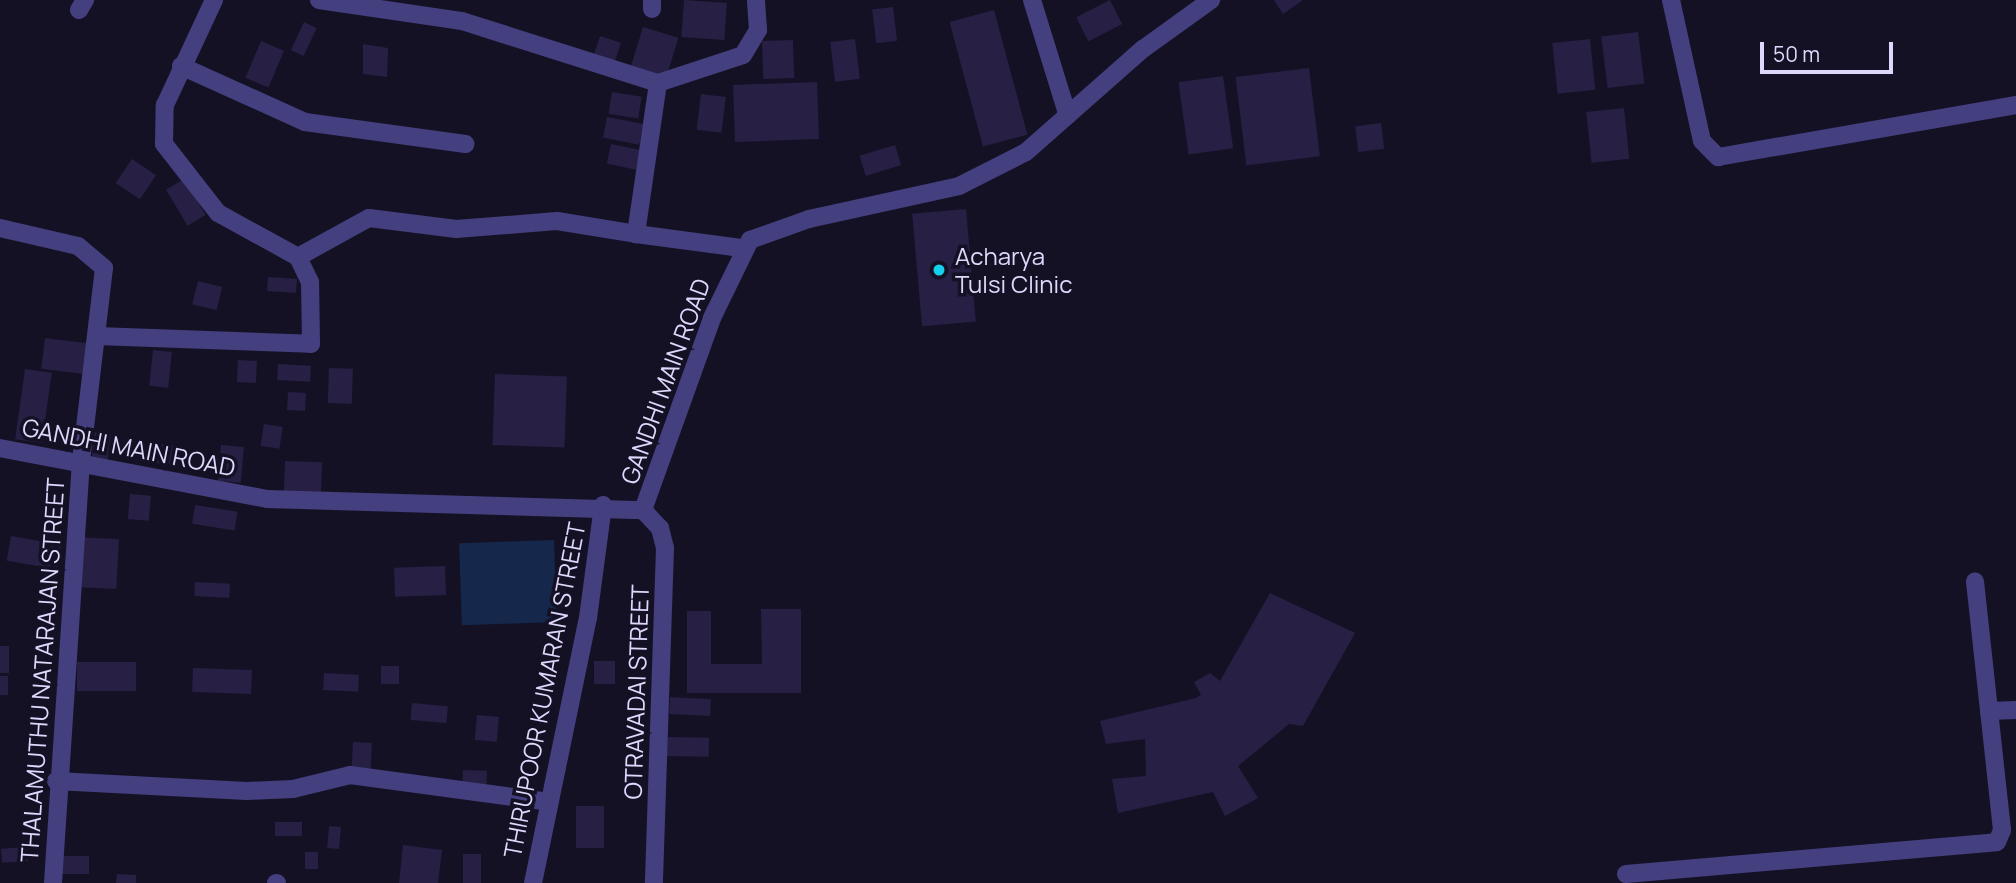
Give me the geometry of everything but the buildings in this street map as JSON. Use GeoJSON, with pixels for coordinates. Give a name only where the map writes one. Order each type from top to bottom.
{"type":"FeatureCollection","features":[{"type":"Feature","properties":{"kind":"street"},"geometry":{"type":"LineString","coordinates":[[97,336],[311,344],[310,282],[298,257],[218,213],[164,144],[165,105],[214,0]]}},
{"type":"Feature","properties":{"kind":"street"},"geometry":{"type":"LineString","coordinates":[[319,0],[462,21],[658,83],[743,55],[758,30],[756,0]]}},
{"type":"Feature","properties":{"kind":"street"},"geometry":{"type":"LineString","coordinates":[[1032,0],[1068,116]]}},
{"type":"Feature","properties":{"kind":"street"},"geometry":{"type":"LineString","coordinates":[[298,257],[369,218],[456,229],[557,221],[741,248],[809,219],[959,186],[1026,152],[1211,0]]}},
{"type":"Feature","properties":{"kind":"street"},"geometry":{"type":"LineString","coordinates":[[1671,0],[1702,141],[1718,156],[2016,105]]}},
{"type":"Feature","properties":{"kind":"street"},"geometry":{"type":"LineString","coordinates":[[181,66],[305,122],[466,144]]}},
{"type":"Feature","properties":{"kind":"street"},"geometry":{"type":"LineString","coordinates":[[636,234],[658,83]]}},
{"type":"Feature","properties":{"kind":"street","name":"THALAMUTHU NATARAJAN STREET"},"geometry":{"type":"LineString","coordinates":[[0,228],[78,246],[104,268],[81,461],[56,781],[53,883]]}},
{"type":"Feature","properties":{"kind":"street","name":"GANDHI MAIN ROAD"},"geometry":{"type":"LineString","coordinates":[[0,448],[81,461],[267,499],[603,505],[643,510],[741,248]]}},
{"type":"Feature","properties":{"kind":"street","name":"THIRUPOOR KUMARAN STREET"},"geometry":{"type":"LineString","coordinates":[[533,883],[603,505]]}},
{"type":"Feature","properties":{"kind":"street","name":"OTRAVADAI STREET"},"geometry":{"type":"LineString","coordinates":[[643,510],[660,528],[665,548],[654,883]]}},
{"type":"Feature","properties":{"kind":"street"},"geometry":{"type":"LineString","coordinates":[[1626,874],[1989,848],[2002,830],[1975,582]]}},
{"type":"Feature","properties":{"kind":"street"},"geometry":{"type":"LineString","coordinates":[[1989,711],[2016,710]]}},
{"type":"Feature","properties":{"kind":"street"},"geometry":{"type":"LineString","coordinates":[[56,781],[247,792],[351,775],[549,802]]}},
{"type":"Feature","properties":{"kind":"water"},"geometry":{"type":"Polygon","coordinates":[[[554,540],[557,622],[462,625],[459,543],[554,540]]]}},
{"type":"Feature","properties":{"kind":"place","name":"Acharya Tulsi Clinic"},"geometry":{"type":"Point","coordinates":[939,270]}}]}
